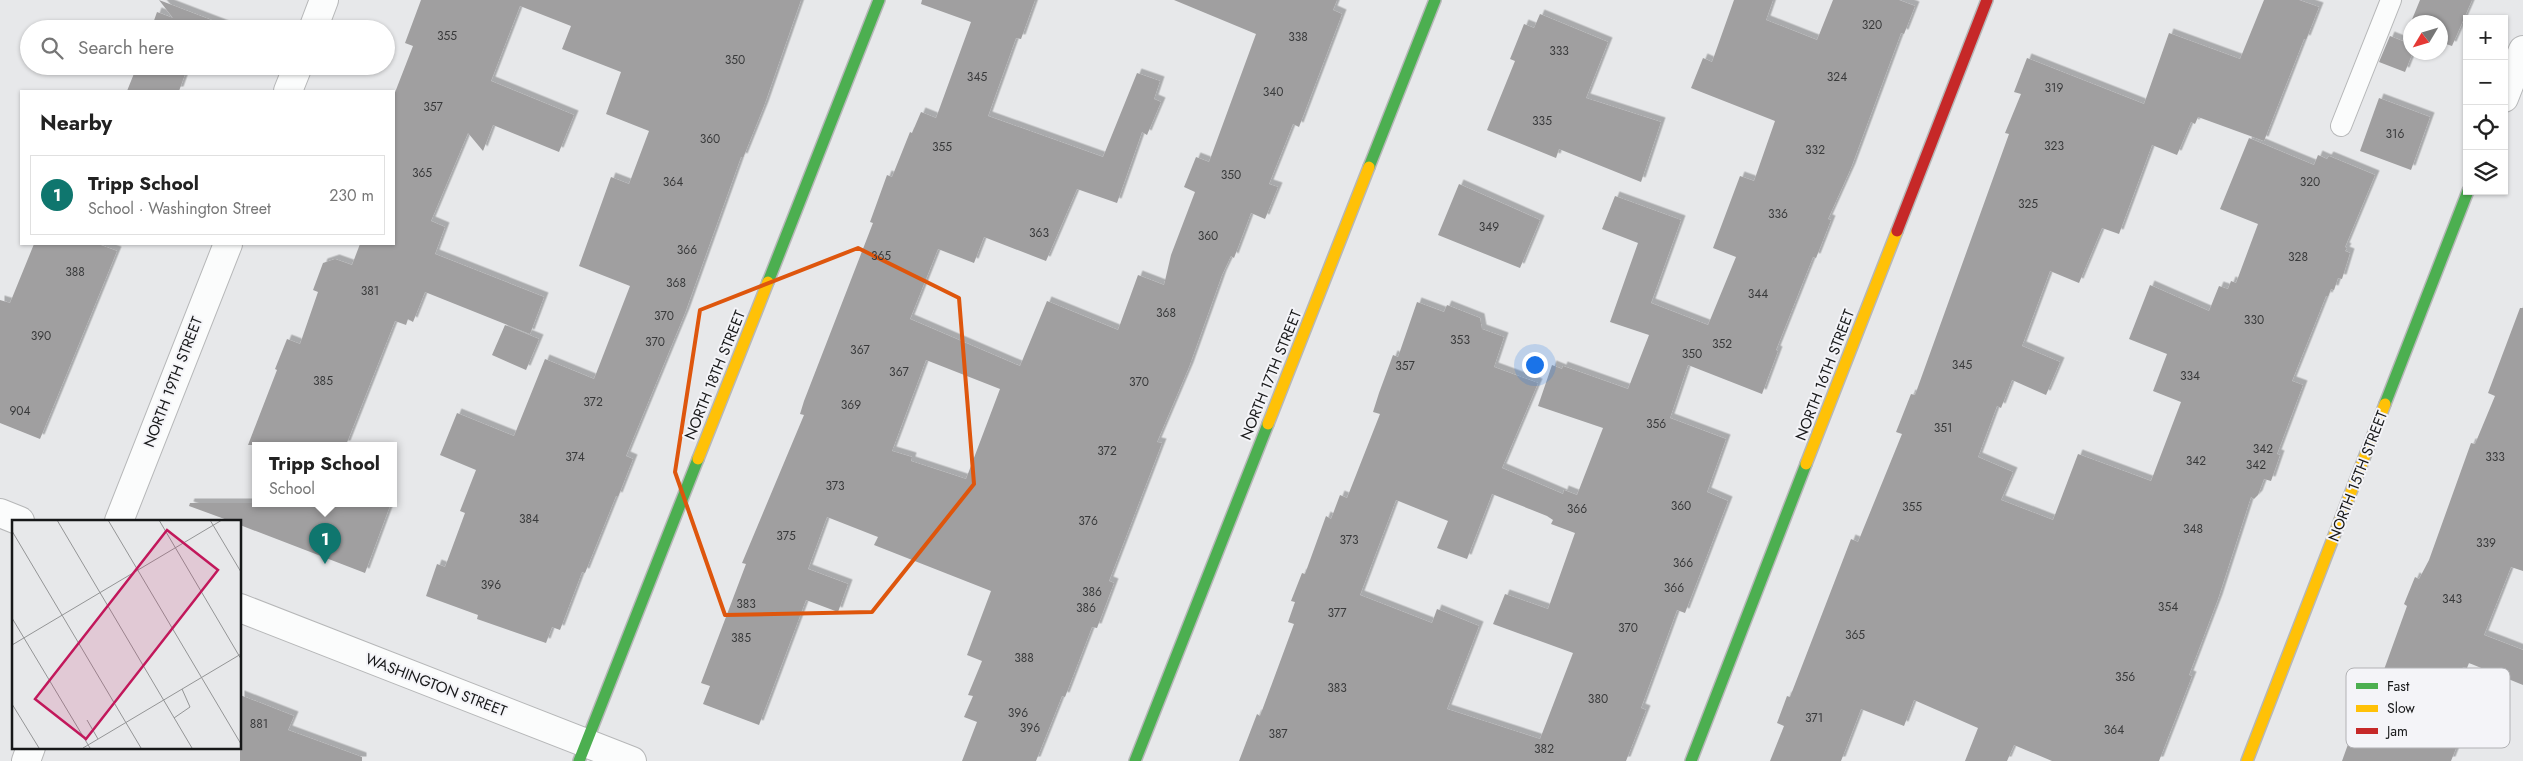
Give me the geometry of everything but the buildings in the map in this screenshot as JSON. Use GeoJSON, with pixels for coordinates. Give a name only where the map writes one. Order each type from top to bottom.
{"type":"FeatureCollection","features":[{"type":"Feature","properties":{"kind":"street"},"geometry":{"type":"LineString","coordinates":[[316,20],[324,0]]}},
{"type":"Feature","properties":{"kind":"street","name":"NORTH 18TH STREET"},"geometry":{"type":"LineString","coordinates":[[582,752],[879,0]]}},
{"type":"Feature","properties":{"kind":"street","name":"NORTH 17TH STREET"},"geometry":{"type":"LineString","coordinates":[[1135,761],[1435,0]]}},
{"type":"Feature","properties":{"kind":"street","name":"NORTH 16TH STREET"},"geometry":{"type":"LineString","coordinates":[[1691,761],[1987,0]]}},
{"type":"Feature","properties":{"kind":"street"},"geometry":{"type":"LineString","coordinates":[[2508,88],[2523,50]]}},
{"type":"Feature","properties":{"kind":"street"},"geometry":{"type":"LineString","coordinates":[[288,90],[294,75]]}},
{"type":"Feature","properties":{"kind":"street","name":"NORTH 15TH STREET"},"geometry":{"type":"LineString","coordinates":[[2247,761],[2466,195]]}},
{"type":"Feature","properties":{"kind":"street","name":"NORTH 19TH STREET"},"geometry":{"type":"LineString","coordinates":[[119,520],[228,245]]}},
{"type":"Feature","properties":{"kind":"street"},"geometry":{"type":"LineString","coordinates":[[0,513],[18,520]]}},
{"type":"Feature","properties":{"kind":"street","name":"WASHINGTON STREET"},"geometry":{"type":"LineString","coordinates":[[241,608],[582,752],[632,761]]}},
{"type":"Feature","properties":{"kind":"street"},"geometry":{"type":"LineString","coordinates":[[26,761],[31,748]]}},
{"type":"Feature","properties":{"kind":"lane"},"geometry":{"type":"LineString","coordinates":[[2341,126],[2391,0]]}},
{"type":"Feature","properties":{"kind":"highlighted area"},"geometry":{"type":"Polygon","coordinates":[[[858,248],[959,298],[974,484],[872,612],[725,615],[675,472],[700,310],[858,248]]]}},
{"type":"Feature","properties":{"kind":"traffic: fast"},"geometry":{"type":"LineString","coordinates":[[768,282],[879,0]]}},
{"type":"Feature","properties":{"kind":"traffic: fast"},"geometry":{"type":"LineString","coordinates":[[1369,167],[1435,0]]}},
{"type":"Feature","properties":{"kind":"traffic: fast"},"geometry":{"type":"LineString","coordinates":[[2385,404],[2466,195]]}},
{"type":"Feature","properties":{"kind":"traffic: fast"},"geometry":{"type":"LineString","coordinates":[[1135,761],[1268,424]]}},
{"type":"Feature","properties":{"kind":"traffic: fast"},"geometry":{"type":"LineString","coordinates":[[579,761],[698,459]]}},
{"type":"Feature","properties":{"kind":"traffic: fast"},"geometry":{"type":"LineString","coordinates":[[1691,761],[1806,464]]}},
{"type":"Feature","properties":{"kind":"traffic: slow"},"geometry":{"type":"LineString","coordinates":[[1268,424],[1369,167]]}},
{"type":"Feature","properties":{"kind":"traffic: slow"},"geometry":{"type":"LineString","coordinates":[[1806,464],[1897,231]]}},
{"type":"Feature","properties":{"kind":"traffic: slow"},"geometry":{"type":"LineString","coordinates":[[698,459],[768,282]]}},
{"type":"Feature","properties":{"kind":"traffic: slow"},"geometry":{"type":"LineString","coordinates":[[2247,761],[2385,404]]}},
{"type":"Feature","properties":{"kind":"traffic: jam"},"geometry":{"type":"LineString","coordinates":[[1897,231],[1987,0]]}},
{"type":"Feature","properties":{"kind":"place","name":"Tripp School"},"geometry":{"type":"Point","coordinates":[325,564]}}]}
